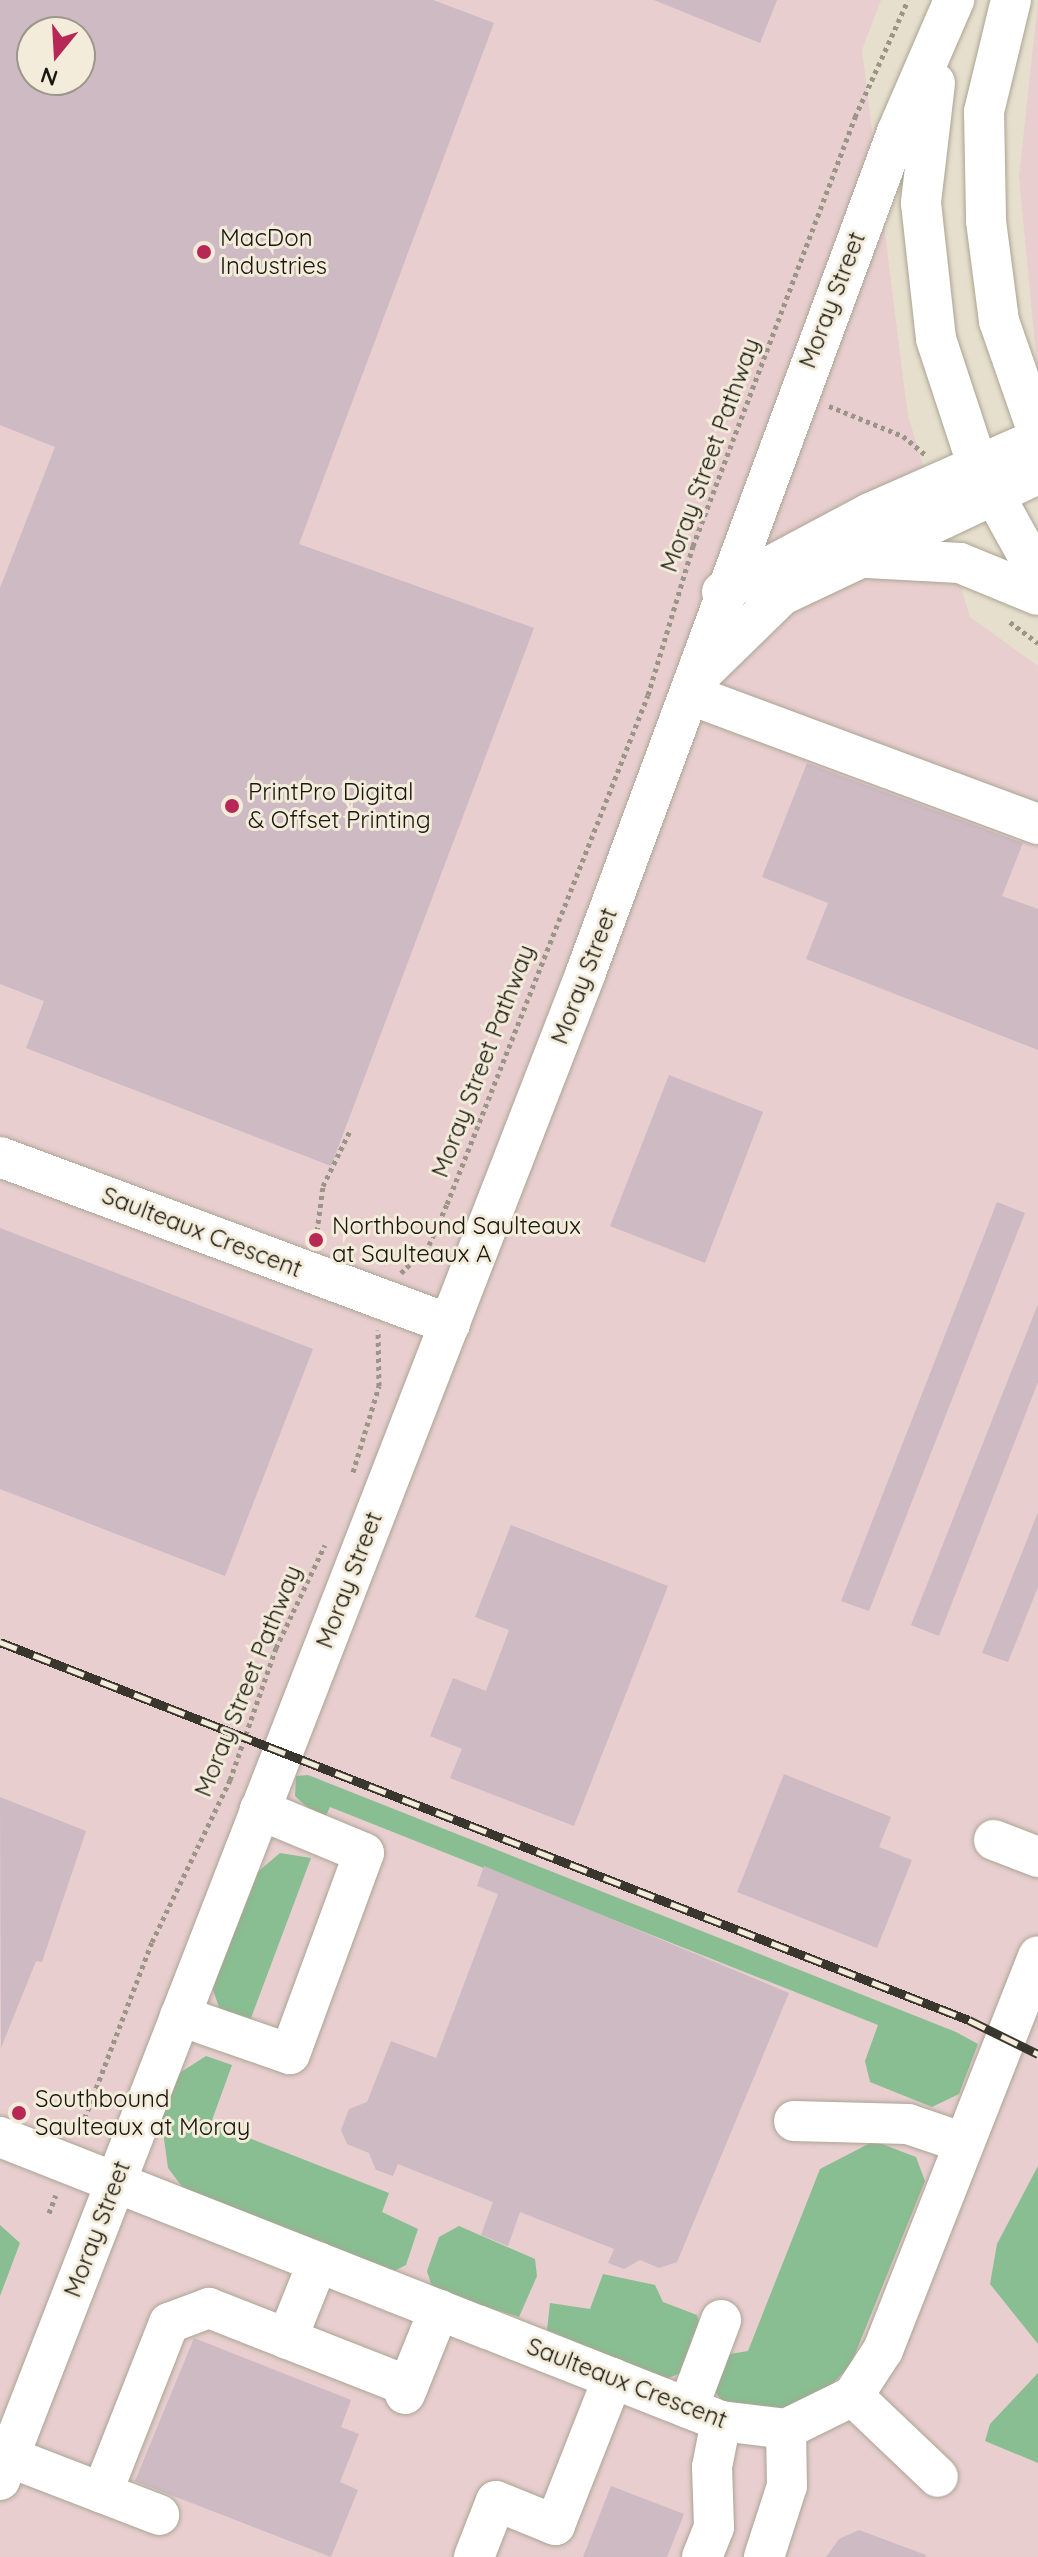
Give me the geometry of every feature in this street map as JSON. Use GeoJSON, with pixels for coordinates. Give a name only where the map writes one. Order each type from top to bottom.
{"type":"FeatureCollection","features":[{"type":"Feature","properties":{"kind":"street","name":"Moray Street"},"geometry":{"type":"LineString","coordinates":[[693,688],[782,595],[855,559],[984,479],[1038,436],[999,321],[986,221],[984,112],[1011,0]]}},
{"type":"Feature","properties":{"kind":"street","name":"Moray Street"},"geometry":{"type":"LineString","coordinates":[[952,6],[921,203],[936,339],[984,479]]}},
{"type":"Feature","properties":{"kind":"street","name":"Moray Street"},"geometry":{"type":"LineString","coordinates":[[4,2468],[450,1324],[693,688],[722,592],[952,6]]}},
{"type":"Feature","properties":{"kind":"street","name":"Moray Street"},"geometry":{"type":"LineString","coordinates":[[722,592],[984,479],[1038,474]]}},
{"type":"Feature","properties":{"kind":"street"},"geometry":{"type":"LineString","coordinates":[[984,479],[1038,574]]}},
{"type":"Feature","properties":{"kind":"street"},"geometry":{"type":"LineString","coordinates":[[855,559],[960,563],[1038,595]]}},
{"type":"Feature","properties":{"kind":"street"},"geometry":{"type":"LineString","coordinates":[[693,688],[1038,824]]}},
{"type":"Feature","properties":{"kind":"street","name":"Saulteaux Crescent"},"geometry":{"type":"LineString","coordinates":[[0,1157],[393,1279],[450,1324]]}},
{"type":"Feature","properties":{"kind":"street"},"geometry":{"type":"LineString","coordinates":[[180,2016],[290,2054],[364,1853],[260,1810]]}},
{"type":"Feature","properties":{"kind":"street"},"geometry":{"type":"LineString","coordinates":[[994,1840],[1038,1857]]}},
{"type":"Feature","properties":{"kind":"street"},"geometry":{"type":"LineString","coordinates":[[764,2557],[787,2486],[786,2429],[853,2396],[883,2350],[1038,1956]]}},
{"type":"Feature","properties":{"kind":"street"},"geometry":{"type":"LineString","coordinates":[[794,2121],[908,2124],[964,2143]]}},
{"type":"Feature","properties":{"kind":"street","name":"Saulteaux Crescent"},"geometry":{"type":"LineString","coordinates":[[0,2137],[704,2415],[786,2429]]}},
{"type":"Feature","properties":{"kind":"street"},"geometry":{"type":"LineString","coordinates":[[287,2339],[318,2262]]}},
{"type":"Feature","properties":{"kind":"street"},"geometry":{"type":"LineString","coordinates":[[102,2493],[169,2323],[209,2308],[407,2390],[439,2310]]}},
{"type":"Feature","properties":{"kind":"street"},"geometry":{"type":"LineString","coordinates":[[702,2557],[714,2527],[712,2467],[704,2415],[721,2320]]}},
{"type":"Feature","properties":{"kind":"street"},"geometry":{"type":"LineString","coordinates":[[474,2557],[496,2501],[555,2525],[613,2378]]}},
{"type":"Feature","properties":{"kind":"street"},"geometry":{"type":"LineString","coordinates":[[853,2396],[938,2477]]}},
{"type":"Feature","properties":{"kind":"street"},"geometry":{"type":"LineString","coordinates":[[4,2468],[102,2493],[159,2515]]}},
{"type":"Feature","properties":{"kind":"path","name":"Moray Street Pathway"},"geometry":{"type":"LineString","coordinates":[[349,1482],[379,1386],[375,1337],[393,1279],[429,1245],[447,1204],[643,708],[693,546],[855,117],[908,0]]}},
{"type":"Feature","properties":{"kind":"path"},"geometry":{"type":"LineString","coordinates":[[330,1245],[316,1240],[316,1211],[350,1131]]}},
{"type":"Feature","properties":{"kind":"path","name":"Moray Street Pathway"},"geometry":{"type":"LineString","coordinates":[[83,2123],[152,1942],[230,1780],[276,1648],[330,1534]]}},
{"type":"Feature","properties":{"kind":"shaded area"},"geometry":{"type":"Polygon","coordinates":[[[0,0],[881,0],[862,50],[908,416],[970,617],[1038,666],[1038,2557],[0,2557],[0,0]]]}},
{"type":"Feature","properties":{"kind":"shaded area"},"geometry":{"type":"Polygon","coordinates":[[[1038,0],[1038,376],[1019,177],[1038,0]]]}},
{"type":"Feature","properties":{"kind":"green space"},"geometry":{"type":"Polygon","coordinates":[[[308,1775],[956,2032],[978,2044],[959,2094],[932,2107],[870,2082],[865,2061],[878,2025],[330,1807],[323,1822],[295,1796],[296,1776],[308,1775]]]}},
{"type":"Feature","properties":{"kind":"green space"},"geometry":{"type":"Polygon","coordinates":[[[280,1853],[311,1858],[248,2026],[221,2013],[212,1987],[254,1875],[280,1853]]]}},
{"type":"Feature","properties":{"kind":"green space"},"geometry":{"type":"Polygon","coordinates":[[[206,2056],[232,2065],[211,2123],[389,2193],[382,2212],[418,2229],[406,2265],[390,2273],[187,2193],[168,2168],[161,2117],[178,2074],[206,2056]]]}},
{"type":"Feature","properties":{"kind":"green space"},"geometry":{"type":"Polygon","coordinates":[[[874,2141],[916,2157],[925,2181],[851,2364],[825,2392],[789,2409],[724,2404],[712,2387],[724,2355],[748,2351],[820,2169],[874,2141]]]}},
{"type":"Feature","properties":{"kind":"green space"},"geometry":{"type":"Polygon","coordinates":[[[1038,2166],[1038,2344],[990,2284],[997,2244],[1038,2166]]]}},
{"type":"Feature","properties":{"kind":"green space"},"geometry":{"type":"Polygon","coordinates":[[[0,2225],[20,2243],[0,2296],[0,2225]]]}},
{"type":"Feature","properties":{"kind":"green space"},"geometry":{"type":"Polygon","coordinates":[[[459,2226],[535,2259],[537,2276],[519,2317],[433,2290],[427,2271],[439,2237],[459,2226]]]}},
{"type":"Feature","properties":{"kind":"green space"},"geometry":{"type":"Polygon","coordinates":[[[603,2274],[655,2285],[663,2302],[697,2315],[700,2326],[681,2373],[666,2379],[547,2330],[550,2303],[590,2309],[603,2274]]]}},
{"type":"Feature","properties":{"kind":"green space"},"geometry":{"type":"Polygon","coordinates":[[[1038,2373],[1038,2463],[985,2441],[990,2424],[1038,2373]]]}},
{"type":"Feature","properties":{"kind":"building"},"geometry":{"type":"Polygon","coordinates":[[[0,0],[433,0],[494,23],[299,544],[534,628],[331,1166],[26,1048],[44,1001],[0,984],[0,588],[55,447],[0,425],[0,0]]]}},
{"type":"Feature","properties":{"kind":"building"},"geometry":{"type":"Polygon","coordinates":[[[654,0],[777,0],[760,43],[654,0]]]}},
{"type":"Feature","properties":{"kind":"building"},"geometry":{"type":"Polygon","coordinates":[[[807,763],[1023,843],[1002,896],[1038,909],[1038,1050],[806,959],[828,903],[762,877],[807,763]]]}},
{"type":"Feature","properties":{"kind":"building"},"geometry":{"type":"Polygon","coordinates":[[[669,1075],[763,1112],[705,1263],[610,1226],[669,1075]]]}},
{"type":"Feature","properties":{"kind":"building"},"geometry":{"type":"Polygon","coordinates":[[[997,1202],[1025,1213],[869,1611],[841,1601],[997,1202]]]}},
{"type":"Feature","properties":{"kind":"building"},"geometry":{"type":"Polygon","coordinates":[[[0,1228],[313,1349],[225,1576],[0,1489],[0,1228]]]}},
{"type":"Feature","properties":{"kind":"building"},"geometry":{"type":"Polygon","coordinates":[[[1038,1304],[1038,1382],[939,1636],[911,1625],[1038,1304]]]}},
{"type":"Feature","properties":{"kind":"building"},"geometry":{"type":"Polygon","coordinates":[[[1038,1512],[1038,1587],[1008,1662],[982,1653],[1038,1512]]]}},
{"type":"Feature","properties":{"kind":"building"},"geometry":{"type":"Polygon","coordinates":[[[511,1525],[668,1586],[574,1826],[450,1778],[462,1749],[430,1736],[453,1678],[486,1691],[509,1630],[475,1617],[511,1525]]]}},
{"type":"Feature","properties":{"kind":"building"},"geometry":{"type":"Polygon","coordinates":[[[784,1774],[891,1817],[879,1847],[912,1860],[877,1948],[737,1892],[784,1774]]]}},
{"type":"Feature","properties":{"kind":"building"},"geometry":{"type":"Polygon","coordinates":[[[0,1797],[86,1831],[42,1962],[36,1961],[1,2048],[0,1797]]]}},
{"type":"Feature","properties":{"kind":"building"},"geometry":{"type":"Polygon","coordinates":[[[484,1866],[789,1993],[677,2262],[659,2268],[640,2260],[624,2269],[608,2263],[614,2249],[520,2212],[508,2246],[481,2235],[493,2202],[398,2164],[393,2176],[376,2170],[369,2153],[347,2144],[341,2130],[349,2109],[367,2102],[391,2041],[436,2058],[498,1894],[477,1886],[484,1866]]]}},
{"type":"Feature","properties":{"kind":"building"},"geometry":{"type":"Polygon","coordinates":[[[194,2338],[351,2400],[341,2427],[359,2434],[340,2482],[358,2490],[331,2557],[135,2481],[194,2338]]]}},
{"type":"Feature","properties":{"kind":"building"},"geometry":{"type":"Polygon","coordinates":[[[611,2486],[684,2514],[667,2557],[583,2557],[611,2486]]]}},
{"type":"Feature","properties":{"kind":"building"},"geometry":{"type":"Polygon","coordinates":[[[859,2530],[926,2555],[826,2557],[839,2539],[859,2530]]]}},
{"type":"Feature","properties":{"kind":"railway"},"geometry":{"type":"LineString","coordinates":[[0,1642],[969,2020],[1038,2054]]}},
{"type":"Feature","properties":{"kind":"place","name":"MacDon Industries"},"geometry":{"type":"Point","coordinates":[204,252]}},
{"type":"Feature","properties":{"kind":"place","name":"PrintPro Digital & Offset Printing"},"geometry":{"type":"Point","coordinates":[232,806]}},
{"type":"Feature","properties":{"kind":"place","name":"Northbound Saulteaux at Saulteaux A"},"geometry":{"type":"Point","coordinates":[316,1240]}},
{"type":"Feature","properties":{"kind":"place","name":"Southbound Saulteaux at Moray"},"geometry":{"type":"Point","coordinates":[19,2113]}}]}
